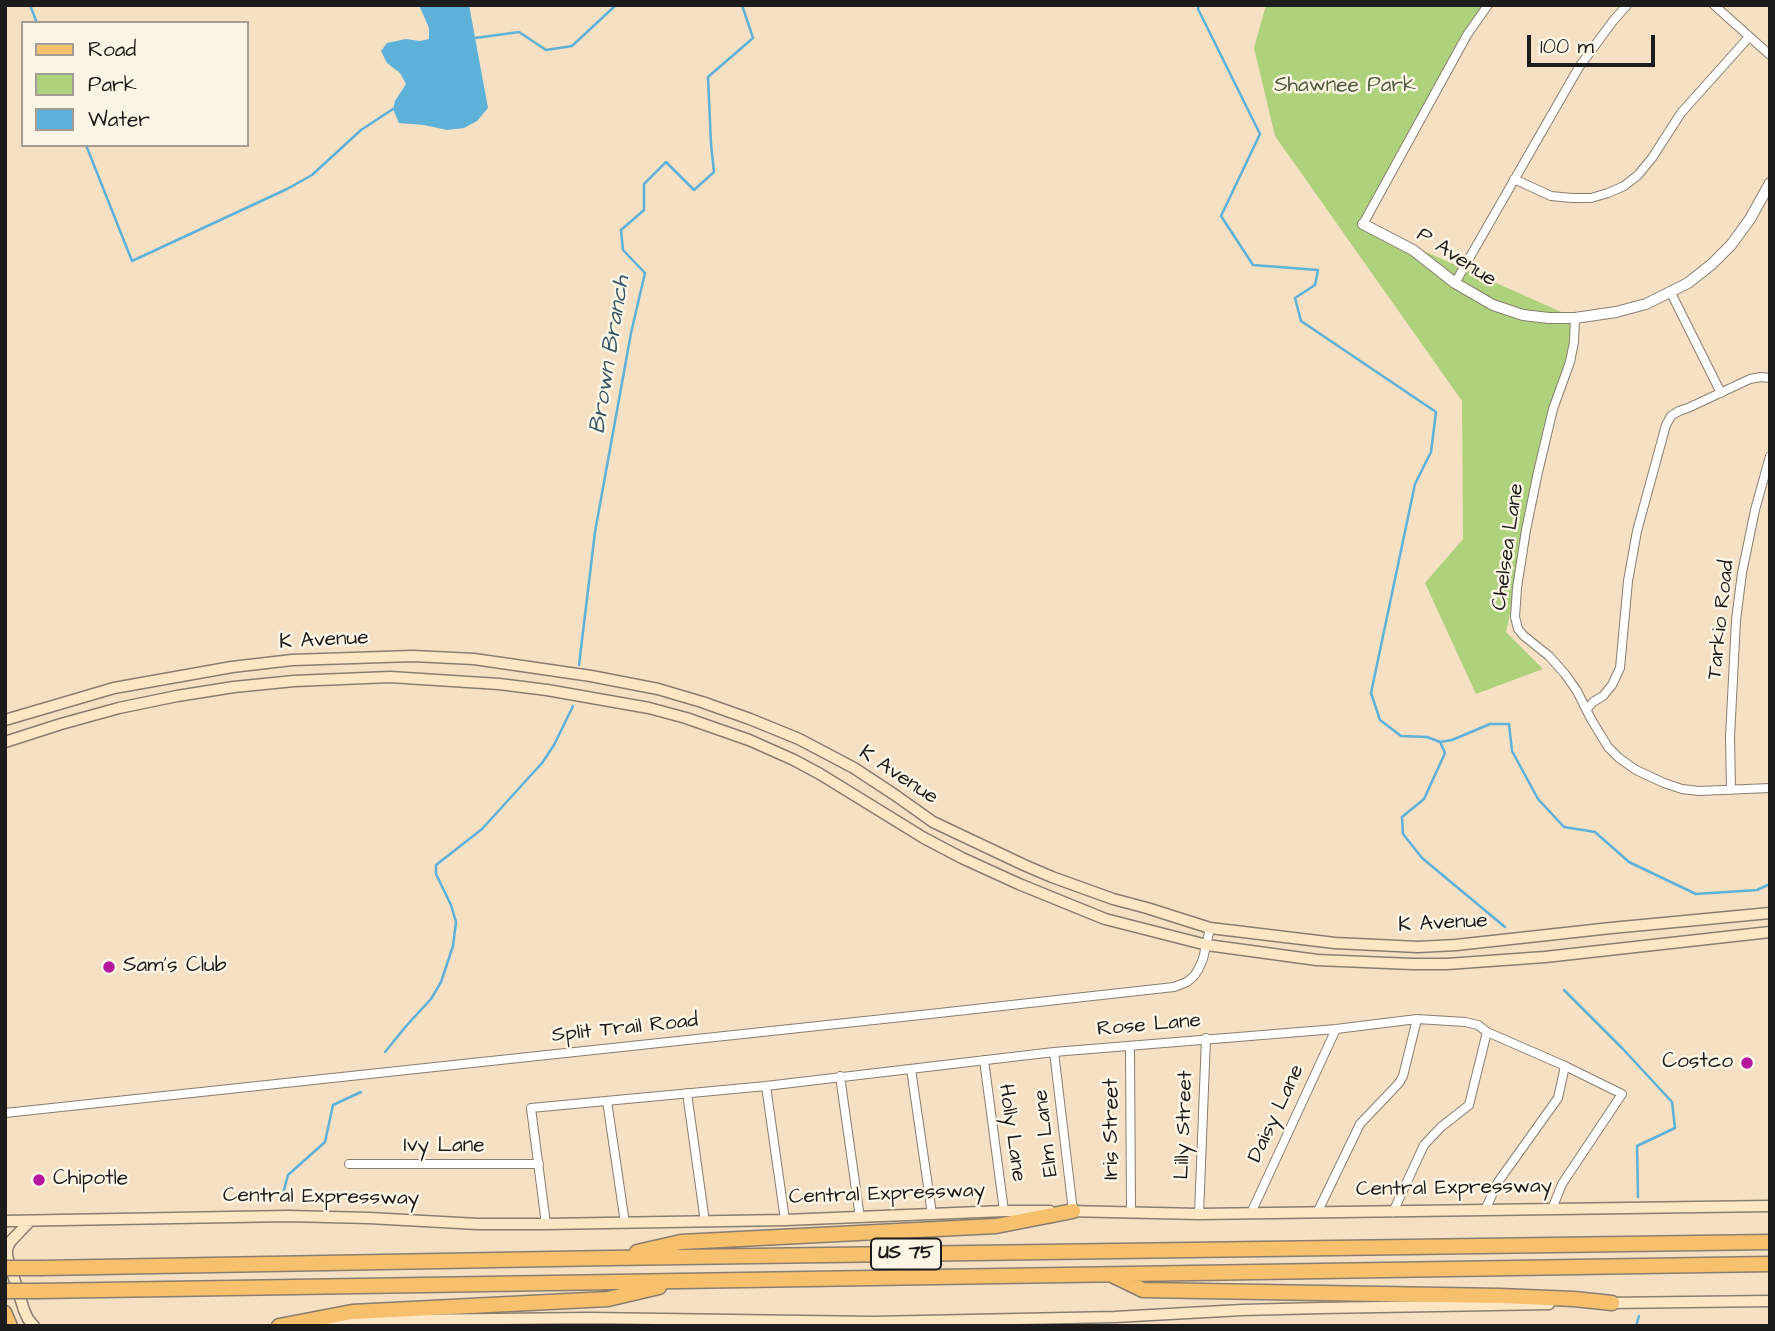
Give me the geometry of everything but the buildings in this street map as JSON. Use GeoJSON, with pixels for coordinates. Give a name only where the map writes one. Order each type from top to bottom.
{"type":"FeatureCollection","features":[{"type":"Feature","properties":{"kind":"highway"},"geometry":{"type":"LineString","coordinates":[[609,1258],[681,1242],[996,1226],[1073,1210]]}},
{"type":"Feature","properties":{"kind":"highway","name":"US 75"},"geometry":{"type":"LineString","coordinates":[[5,1268],[1770,1242]]}},
{"type":"Feature","properties":{"kind":"highway","name":"US 75"},"geometry":{"type":"LineString","coordinates":[[5,1291],[1770,1264]]}},
{"type":"Feature","properties":{"kind":"highway"},"geometry":{"type":"LineString","coordinates":[[1110,1274],[1143,1290],[1500,1296],[1612,1303]]}},
{"type":"Feature","properties":{"kind":"highway"},"geometry":{"type":"LineString","coordinates":[[279,1326],[352,1312],[608,1299],[687,1281]]}},
{"type":"Feature","properties":{"kind":"main road","name":"K Avenue"},"geometry":{"type":"LineString","coordinates":[[5,720],[114,688],[254,664],[390,657],[474,659],[591,676],[673,693],[726,710],[799,739],[854,768],[933,822],[1024,865],[1113,899],[1210,928],[1335,943],[1418,947],[1770,913]]}},
{"type":"Feature","properties":{"kind":"main road"},"geometry":{"type":"LineString","coordinates":[[390,657],[390,677]]}},
{"type":"Feature","properties":{"kind":"main road"},"geometry":{"type":"LineString","coordinates":[[499,684],[500,662]]}},
{"type":"Feature","properties":{"kind":"main road"},"geometry":{"type":"LineString","coordinates":[[254,664],[256,685]]}},
{"type":"Feature","properties":{"kind":"main road","name":"K Avenue"},"geometry":{"type":"LineString","coordinates":[[5,742],[119,708],[177,696],[256,685],[390,677],[499,684],[598,698],[668,713],[749,740],[838,784],[924,838],[973,864],[1119,923],[1206,944],[1317,960],[1412,964],[1472,963],[1770,932]]}},
{"type":"Feature","properties":{"kind":"main road"},"geometry":{"type":"LineString","coordinates":[[668,713],[673,693]]}},
{"type":"Feature","properties":{"kind":"main road"},"geometry":{"type":"LineString","coordinates":[[924,838],[933,822]]}},
{"type":"Feature","properties":{"kind":"main road"},"geometry":{"type":"LineString","coordinates":[[1061,901],[1067,883]]}},
{"type":"Feature","properties":{"kind":"main road"},"geometry":{"type":"LineString","coordinates":[[1576,932],[1578,953]]}},
{"type":"Feature","properties":{"kind":"main road","name":"Central Expressway"},"geometry":{"type":"LineString","coordinates":[[5,1221],[299,1216],[478,1224],[546,1224],[860,1218],[1004,1211],[1199,1214],[1770,1206]]}},
{"type":"Feature","properties":{"kind":"main road"},"geometry":{"type":"LineString","coordinates":[[30,1221],[10,1242],[7,1256],[24,1310],[34,1326]]}},
{"type":"Feature","properties":{"kind":"main road"},"geometry":{"type":"LineString","coordinates":[[300,1326],[590,1318],[873,1322],[1115,1317],[1321,1308],[1770,1301]]}},
{"type":"Feature","properties":{"kind":"main road"},"geometry":{"type":"LineString","coordinates":[[5,1312],[11,1326]]}},
{"type":"Feature","properties":{"kind":"street"},"geometry":{"type":"LineString","coordinates":[[1363,224],[1467,35],[1488,5]]}},
{"type":"Feature","properties":{"kind":"street"},"geometry":{"type":"LineString","coordinates":[[1455,283],[1579,67],[1627,5]]}},
{"type":"Feature","properties":{"kind":"street"},"geometry":{"type":"LineString","coordinates":[[1714,5],[1770,55]]}},
{"type":"Feature","properties":{"kind":"street"},"geometry":{"type":"LineString","coordinates":[[1514,179],[1551,197],[1591,198],[1624,186],[1638,175],[1681,113],[1749,37]]}},
{"type":"Feature","properties":{"kind":"street","name":"P Avenue"},"geometry":{"type":"LineString","coordinates":[[1363,224],[1413,250],[1455,283],[1493,305],[1523,315],[1575,318],[1647,304],[1688,283],[1731,245],[1750,219],[1770,183]]}},
{"type":"Feature","properties":{"kind":"street"},"geometry":{"type":"LineString","coordinates":[[1671,293],[1721,393]]}},
{"type":"Feature","properties":{"kind":"street","name":"Chelsea Lane"},"geometry":{"type":"LineString","coordinates":[[1575,318],[1570,362],[1553,409],[1533,495],[1519,576],[1515,617],[1518,629],[1565,674],[1608,747],[1636,770],[1682,789],[1699,791],[1770,788]]}},
{"type":"Feature","properties":{"kind":"street"},"geometry":{"type":"LineString","coordinates":[[1587,709],[1612,685],[1620,668],[1628,581],[1635,544],[1666,425],[1671,416],[1679,411],[1750,379],[1770,378]]}},
{"type":"Feature","properties":{"kind":"street","name":"Tarkio Road"},"geometry":{"type":"LineString","coordinates":[[1731,790],[1730,737],[1736,620],[1755,510],[1770,456]]}},
{"type":"Feature","properties":{"kind":"street","name":"Split Trail Road"},"geometry":{"type":"LineString","coordinates":[[5,1113],[1174,987],[1194,976],[1203,959],[1210,928]]}},
{"type":"Feature","properties":{"kind":"street"},"geometry":{"type":"LineString","coordinates":[[1317,1213],[1360,1124],[1403,1076],[1417,1019]]}},
{"type":"Feature","properties":{"kind":"street","name":"Rose Lane"},"geometry":{"type":"LineString","coordinates":[[539,1164],[531,1108],[766,1086],[1054,1052],[1336,1029],[1417,1019],[1478,1025],[1487,1032],[1622,1094],[1562,1184],[1552,1209]]}},
{"type":"Feature","properties":{"kind":"street","name":"Daisy Lane"},"geometry":{"type":"LineString","coordinates":[[1251,1213],[1336,1029]]}},
{"type":"Feature","properties":{"kind":"street"},"geometry":{"type":"LineString","coordinates":[[1393,1212],[1424,1145],[1469,1105],[1487,1032]]}},
{"type":"Feature","properties":{"kind":"street","name":"Lilly Street"},"geometry":{"type":"LineString","coordinates":[[1199,1214],[1206,1038]]}},
{"type":"Feature","properties":{"kind":"street","name":"Iris Street"},"geometry":{"type":"LineString","coordinates":[[1130,1046],[1131,1212]]}},
{"type":"Feature","properties":{"kind":"street","name":"Elm Lane"},"geometry":{"type":"LineString","coordinates":[[1054,1052],[1073,1210]]}},
{"type":"Feature","properties":{"kind":"street","name":"Holly Lane"},"geometry":{"type":"LineString","coordinates":[[984,1060],[1004,1211]]}},
{"type":"Feature","properties":{"kind":"street"},"geometry":{"type":"LineString","coordinates":[[1485,1210],[1499,1182],[1558,1098],[1564,1066]]}},
{"type":"Feature","properties":{"kind":"street"},"geometry":{"type":"LineString","coordinates":[[911,1069],[932,1214]]}},
{"type":"Feature","properties":{"kind":"street"},"geometry":{"type":"LineString","coordinates":[[840,1076],[860,1218]]}},
{"type":"Feature","properties":{"kind":"street"},"geometry":{"type":"LineString","coordinates":[[766,1086],[785,1220]]}},
{"type":"Feature","properties":{"kind":"street"},"geometry":{"type":"LineString","coordinates":[[687,1093],[705,1222]]}},
{"type":"Feature","properties":{"kind":"street"},"geometry":{"type":"LineString","coordinates":[[607,1101],[625,1223]]}},
{"type":"Feature","properties":{"kind":"street","name":"Ivy Lane"},"geometry":{"type":"LineString","coordinates":[[349,1164],[539,1164]]}},
{"type":"Feature","properties":{"kind":"street"},"geometry":{"type":"LineString","coordinates":[[539,1164],[546,1224]]}},
{"type":"Feature","properties":{"kind":"green space","name":"Shawnee Park"},"geometry":{"type":"Polygon","coordinates":[[[1266,5],[1482,5],[1363,224],[1575,318],[1506,632],[1543,669],[1476,694],[1425,583],[1463,539],[1462,401],[1275,136],[1254,48],[1266,5]]]}},
{"type":"Feature","properties":{"kind":"water"},"geometry":{"type":"Polygon","coordinates":[[[419,5],[469,5],[488,108],[477,121],[464,128],[447,130],[399,123],[393,109],[406,84],[400,73],[387,63],[381,51],[387,43],[406,39],[429,39],[429,28],[419,5]]]}},
{"type":"Feature","properties":{"kind":"waterway"},"geometry":{"type":"LineString","coordinates":[[30,5],[36,21]]}},
{"type":"Feature","properties":{"kind":"waterway"},"geometry":{"type":"LineString","coordinates":[[475,38],[519,32],[546,50],[572,46],[616,5]]}},
{"type":"Feature","properties":{"kind":"waterway","name":"Brown Branch"},"geometry":{"type":"LineString","coordinates":[[579,665],[595,532],[631,333],[645,273],[623,250],[621,230],[644,210],[644,184],[666,162],[694,190],[714,172],[708,77],[753,38],[742,5]]}},
{"type":"Feature","properties":{"kind":"waterway"},"geometry":{"type":"LineString","coordinates":[[1199,5],[1198,9],[1260,134],[1221,216],[1253,265],[1318,270],[1315,285],[1295,298],[1301,321],[1436,412],[1431,452],[1415,484],[1371,693],[1380,720],[1401,736],[1427,737],[1440,742],[1445,753],[1424,799],[1402,817],[1403,834],[1422,858],[1505,927]]}},
{"type":"Feature","properties":{"kind":"waterway"},"geometry":{"type":"LineString","coordinates":[[87,147],[132,261],[312,175],[361,130],[393,109]]}},
{"type":"Feature","properties":{"kind":"waterway","name":"Brown Branch"},"geometry":{"type":"LineString","coordinates":[[385,1052],[431,999],[441,982],[453,946],[456,922],[436,874],[436,865],[482,829],[542,763],[573,706]]}},
{"type":"Feature","properties":{"kind":"waterway"},"geometry":{"type":"LineString","coordinates":[[1440,742],[1452,740],[1490,724],[1509,724],[1512,751],[1538,799],[1564,827],[1595,832],[1629,862],[1696,894],[1757,890],[1770,884]]}},
{"type":"Feature","properties":{"kind":"waterway"},"geometry":{"type":"LineString","coordinates":[[1564,990],[1672,1102],[1675,1128],[1637,1146],[1638,1197]]}},
{"type":"Feature","properties":{"kind":"waterway","name":"Brown Branch"},"geometry":{"type":"LineString","coordinates":[[281,1201],[288,1175],[325,1142],[333,1105],[361,1092]]}},
{"type":"Feature","properties":{"kind":"waterway"},"geometry":{"type":"LineString","coordinates":[[1636,1326],[1639,1316]]}},
{"type":"Feature","properties":{"kind":"place","name":"Sam's Club"},"geometry":{"type":"Point","coordinates":[109,967]}},
{"type":"Feature","properties":{"kind":"place","name":"Costco"},"geometry":{"type":"Point","coordinates":[1747,1063]}},
{"type":"Feature","properties":{"kind":"place","name":"Chipotle"},"geometry":{"type":"Point","coordinates":[39,1180]}}]}
